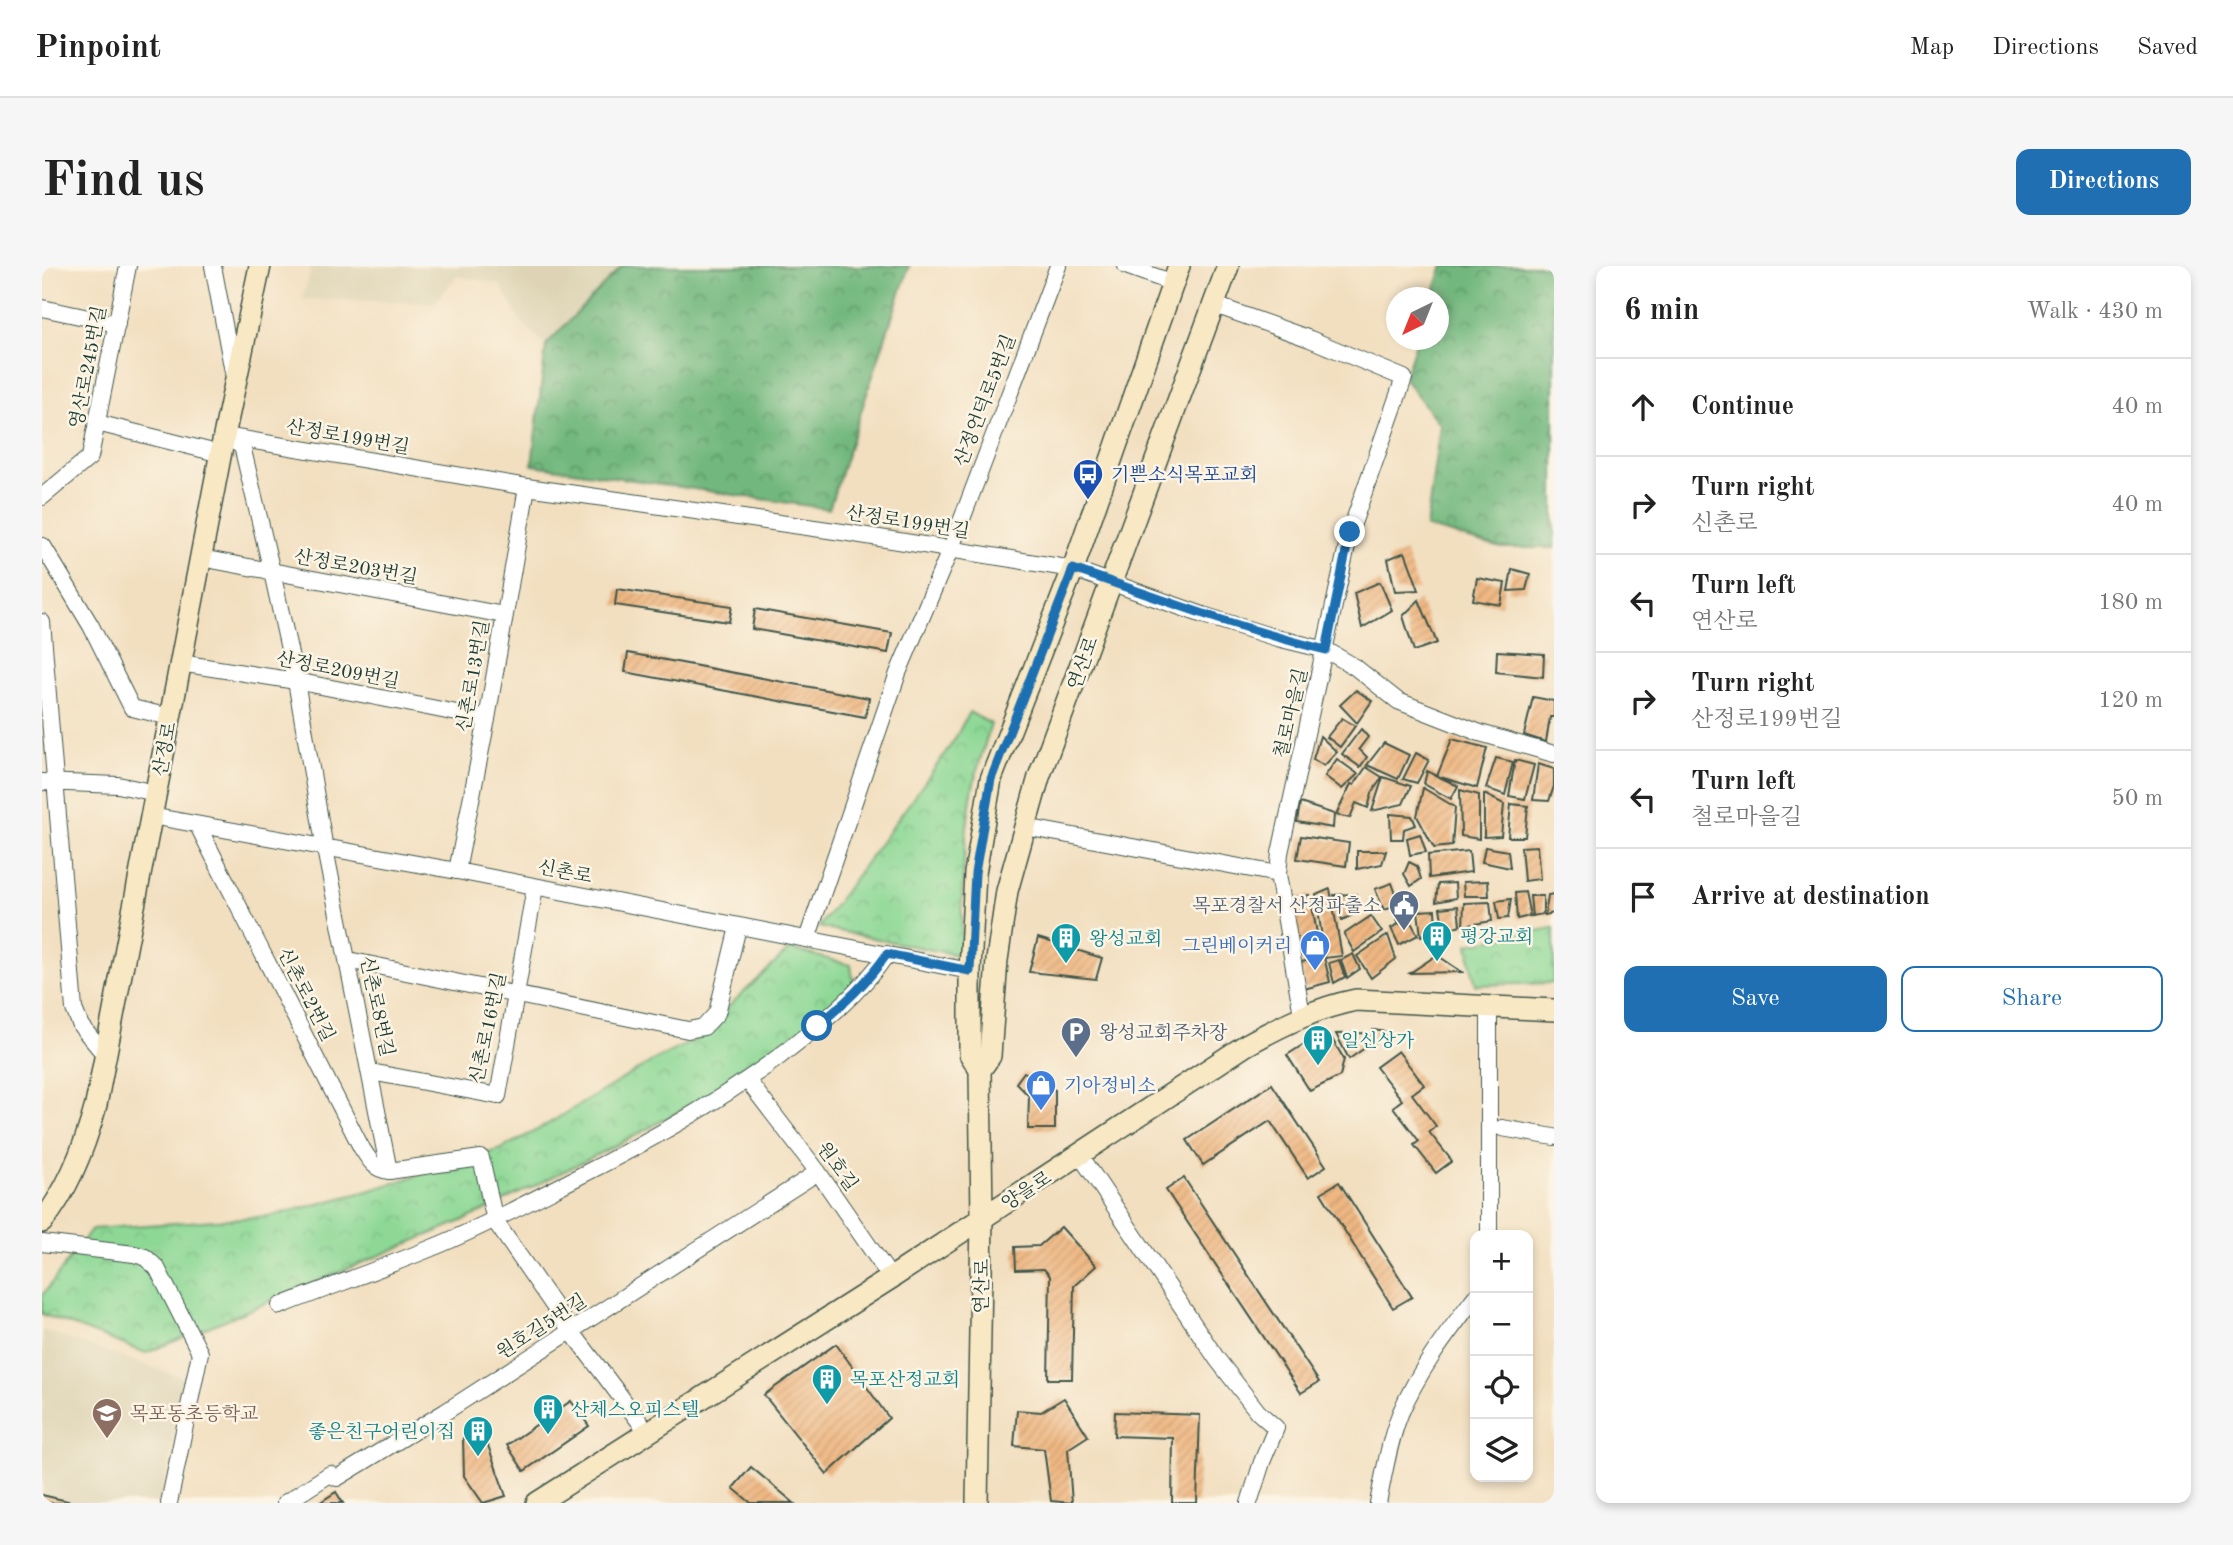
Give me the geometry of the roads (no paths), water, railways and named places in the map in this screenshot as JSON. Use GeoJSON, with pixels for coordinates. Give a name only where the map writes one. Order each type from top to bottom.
{"type":"FeatureCollection","features":[{"type":"Feature","properties":{"kind":"street","name":"영산로245번길"},"geometry":{"type":"LineString","coordinates":[[42,497],[90,457],[128,266]]}},
{"type":"Feature","properties":{"kind":"street"},"geometry":{"type":"LineString","coordinates":[[213,266],[235,384]]}},
{"type":"Feature","properties":{"kind":"street","name":"산정로"},"geometry":{"type":"LineString","coordinates":[[42,1222],[66,1184],[89,1133],[260,266]]}},
{"type":"Feature","properties":{"kind":"street","name":"산정언덕로5번길"},"geometry":{"type":"LineString","coordinates":[[807,939],[898,673],[951,548],[1058,266]]}},
{"type":"Feature","properties":{"kind":"street"},"geometry":{"type":"LineString","coordinates":[[1126,266],[1176,275]]}},
{"type":"Feature","properties":{"kind":"street","name":"연산로"},"geometry":{"type":"LineString","coordinates":[[980,1070],[990,1056],[1007,891],[1039,777],[1228,266]]}},
{"type":"Feature","properties":{"kind":"street","name":"연산로"},"geometry":{"type":"LineString","coordinates":[[977,1503],[982,1218],[980,1070],[970,1054],[970,971],[975,873],[991,779],[1073,569],[1176,275]]}},
{"type":"Feature","properties":{"kind":"street","name":"철로마을길"},"geometry":{"type":"LineString","coordinates":[[1215,305],[1310,339],[1404,378],[1350,532],[1280,853],[1278,874],[1303,1015]]}},
{"type":"Feature","properties":{"kind":"street"},"geometry":{"type":"LineString","coordinates":[[42,308],[117,324]]}},
{"type":"Feature","properties":{"kind":"street","name":"산정로199번길"},"geometry":{"type":"LineString","coordinates":[[97,423],[223,445],[951,548],[1073,569],[1203,615],[1326,650],[1356,667],[1398,701],[1480,733],[1554,754]]}},
{"type":"Feature","properties":{"kind":"street","name":"신촌로8번길"},"geometry":{"type":"LineString","coordinates":[[223,445],[242,446],[272,572],[296,681],[325,849],[389,1171]]}},
{"type":"Feature","properties":{"kind":"street","name":"신촌로13번길"},"geometry":{"type":"LineString","coordinates":[[457,871],[527,487]]}},
{"type":"Feature","properties":{"kind":"street"},"geometry":{"type":"LineString","coordinates":[[42,547],[91,626],[132,708],[170,717]]}},
{"type":"Feature","properties":{"kind":"street","name":"산정로203번길"},"geometry":{"type":"LineString","coordinates":[[201,558],[504,615]]}},
{"type":"Feature","properties":{"kind":"street"},"geometry":{"type":"LineString","coordinates":[[42,622],[49,782],[74,1009],[80,1026],[105,1055]]}},
{"type":"Feature","properties":{"kind":"street","name":"산정로209번길"},"geometry":{"type":"LineString","coordinates":[[180,663],[296,681],[486,719]]}},
{"type":"Feature","properties":{"kind":"street"},"geometry":{"type":"LineString","coordinates":[[49,782],[118,785],[156,793]]}},
{"type":"Feature","properties":{"kind":"street","name":"신촌로"},"geometry":{"type":"LineString","coordinates":[[151,816],[457,871],[970,971]]}},
{"type":"Feature","properties":{"kind":"street","name":"신촌로2번길"},"geometry":{"type":"LineString","coordinates":[[198,826],[361,1147],[379,1170],[389,1171]]}},
{"type":"Feature","properties":{"kind":"street"},"geometry":{"type":"LineString","coordinates":[[1025,827],[1278,874]]}},
{"type":"Feature","properties":{"kind":"street","name":"신촌로16번길"},"geometry":{"type":"LineString","coordinates":[[371,1072],[498,1096],[535,887]]}},
{"type":"Feature","properties":{"kind":"street"},"geometry":{"type":"LineString","coordinates":[[348,960],[688,1030],[704,1027],[718,1013],[737,927]]}},
{"type":"Feature","properties":{"kind":"street"},"geometry":{"type":"LineString","coordinates":[[280,1306],[432,1248],[495,1220],[683,1122],[748,1080],[800,1040],[855,994],[887,954]]}},
{"type":"Feature","properties":{"kind":"street","name":"양을로"},"geometry":{"type":"LineString","coordinates":[[537,1503],[891,1278],[1246,1045],[1303,1015],[1356,1000],[1554,1010]]}},
{"type":"Feature","properties":{"kind":"street"},"geometry":{"type":"LineString","coordinates":[[1489,1007],[1489,1230]]}},
{"type":"Feature","properties":{"kind":"street","name":"원호길"},"geometry":{"type":"LineString","coordinates":[[748,1080],[818,1172],[891,1278]]}},
{"type":"Feature","properties":{"kind":"street"},"geometry":{"type":"LineString","coordinates":[[1503,1128],[1554,1137]]}},
{"type":"Feature","properties":{"kind":"street"},"geometry":{"type":"LineString","coordinates":[[1080,1155],[1217,1359],[1258,1412],[1276,1428],[1249,1503]]}},
{"type":"Feature","properties":{"kind":"street"},"geometry":{"type":"LineString","coordinates":[[389,1171],[481,1158],[495,1220],[571,1331],[648,1433]]}},
{"type":"Feature","properties":{"kind":"street","name":"원호길5번길"},"geometry":{"type":"LineString","coordinates":[[285,1503],[330,1474],[337,1478],[445,1412],[818,1172]]}},
{"type":"Feature","properties":{"kind":"street"},"geometry":{"type":"LineString","coordinates":[[42,1242],[145,1257],[157,1268],[200,1353],[169,1503]]}},
{"type":"Feature","properties":{"kind":"street"},"geometry":{"type":"LineString","coordinates":[[1378,1503],[1394,1434],[1410,1392],[1427,1361],[1470,1304]]}},
{"type":"Feature","properties":{"kind":"place","name":"기쁜소식목포교회"},"geometry":{"type":"Point","coordinates":[1088,501]}},
{"type":"Feature","properties":{"kind":"place","name":"목포경찰서 산정파출소"},"geometry":{"type":"Point","coordinates":[1404,932]}},
{"type":"Feature","properties":{"kind":"place","name":"평강교회"},"geometry":{"type":"Point","coordinates":[1437,963]}},
{"type":"Feature","properties":{"kind":"place","name":"왕성교회"},"geometry":{"type":"Point","coordinates":[1066,965]}},
{"type":"Feature","properties":{"kind":"place","name":"그린베이커리"},"geometry":{"type":"Point","coordinates":[1315,972]}},
{"type":"Feature","properties":{"kind":"place","name":"왕성교회주차장"},"geometry":{"type":"Point","coordinates":[1076,1059]}},
{"type":"Feature","properties":{"kind":"place","name":"일신상가"},"geometry":{"type":"Point","coordinates":[1318,1067]}},
{"type":"Feature","properties":{"kind":"place","name":"기아정비소"},"geometry":{"type":"Point","coordinates":[1041,1112]}},
{"type":"Feature","properties":{"kind":"place","name":"목포산정교회"},"geometry":{"type":"Point","coordinates":[827,1406]}},
{"type":"Feature","properties":{"kind":"place","name":"산체스오피스텔"},"geometry":{"type":"Point","coordinates":[548,1436]}},
{"type":"Feature","properties":{"kind":"place","name":"목포동초등학교"},"geometry":{"type":"Point","coordinates":[107,1440]}},
{"type":"Feature","properties":{"kind":"place","name":"좋은친구어린이집"},"geometry":{"type":"Point","coordinates":[478,1458]}}]}
